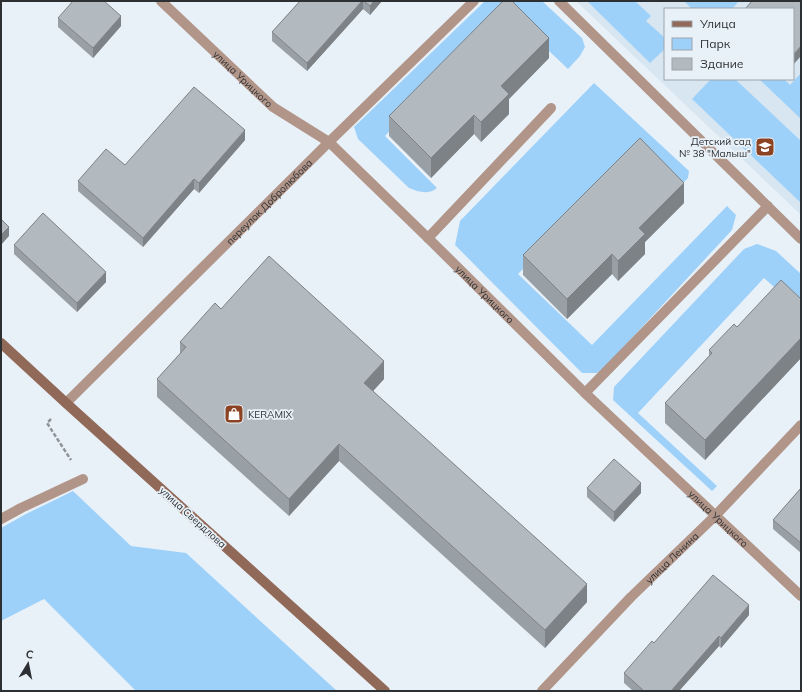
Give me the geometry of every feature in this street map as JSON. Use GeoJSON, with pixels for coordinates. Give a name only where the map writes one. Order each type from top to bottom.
{"type":"FeatureCollection","features":[{"type":"Feature","properties":{"kind":"main road","name":"улица Свердлова"},"geometry":{"type":"LineString","coordinates":[[1,343],[385,691]]}},
{"type":"Feature","properties":{"kind":"street","name":"улица Урицкого"},"geometry":{"type":"LineString","coordinates":[[161,1],[273,107],[329,142],[585,393],[801,596]]}},
{"type":"Feature","properties":{"kind":"street","name":"переулок Добролюбова"},"geometry":{"type":"LineString","coordinates":[[66,403],[329,142],[474,1]]}},
{"type":"Feature","properties":{"kind":"street"},"geometry":{"type":"LineString","coordinates":[[559,1],[801,238]]}},
{"type":"Feature","properties":{"kind":"street"},"geometry":{"type":"LineString","coordinates":[[428,238],[551,108]]}},
{"type":"Feature","properties":{"kind":"street"},"geometry":{"type":"LineString","coordinates":[[585,393],[768,206]]}},
{"type":"Feature","properties":{"kind":"street","name":"улица Ленина"},"geometry":{"type":"LineString","coordinates":[[542,691],[630,597],[715,516],[801,425]]}},
{"type":"Feature","properties":{"kind":"street"},"geometry":{"type":"LineString","coordinates":[[1,519],[83,479]]}},
{"type":"Feature","properties":{"kind":"path"},"geometry":{"type":"LineString","coordinates":[[66,403],[47,423],[83,479]]}},
{"type":"Feature","properties":{"kind":"shaded area","name":"Детский сад № 38 \"Малыш\""},"geometry":{"type":"Polygon","coordinates":[[[576,1],[801,1],[801,215],[576,1]]]}},
{"type":"Feature","properties":{"kind":"green space"},"geometry":{"type":"Polygon","coordinates":[[[485,1],[542,1],[582,38],[585,47],[580,56],[568,69],[507,11],[385,136],[437,188],[431,192],[420,192],[409,188],[358,139],[354,127],[485,1]]]}},
{"type":"Feature","properties":{"kind":"green space"},"geometry":{"type":"Polygon","coordinates":[[[587,1],[635,1],[651,16],[646,21],[664,37],[664,50],[650,63],[587,1]]]}},
{"type":"Feature","properties":{"kind":"green space"},"geometry":{"type":"Polygon","coordinates":[[[684,1],[739,1],[733,8],[691,8],[684,1]]]}},
{"type":"Feature","properties":{"kind":"green space"},"geometry":{"type":"Polygon","coordinates":[[[801,73],[801,119],[760,80],[785,80],[790,85],[801,73]]]}},
{"type":"Feature","properties":{"kind":"green space"},"geometry":{"type":"Polygon","coordinates":[[[710,80],[736,80],[801,141],[801,203],[692,99],[710,80]]]}},
{"type":"Feature","properties":{"kind":"green space"},"geometry":{"type":"Polygon","coordinates":[[[594,83],[689,171],[688,178],[676,190],[639,154],[518,274],[592,345],[727,206],[736,215],[732,230],[606,366],[597,373],[582,373],[455,245],[460,221],[594,83]]]}},
{"type":"Feature","properties":{"kind":"green space"},"geometry":{"type":"Polygon","coordinates":[[[757,244],[776,251],[801,274],[801,311],[764,278],[638,413],[717,486],[712,491],[613,400],[614,387],[744,249],[757,244]]]}},
{"type":"Feature","properties":{"kind":"green space"},"geometry":{"type":"Polygon","coordinates":[[[73,491],[131,546],[186,553],[337,691],[136,691],[44,599],[1,621],[1,528],[73,491]]]}},
{"type":"Feature","properties":{"kind":"building"},"geometry":{"type":"Polygon","coordinates":[[[73,1],[104,1],[121,16],[93,48],[58,18],[73,1]]]}},
{"type":"Feature","properties":{"kind":"building"},"geometry":{"type":"Polygon","coordinates":[[[300,1],[362,1],[307,63],[272,32],[300,1]]]}},
{"type":"Feature","properties":{"kind":"building"},"geometry":{"type":"Polygon","coordinates":[[[364,1],[374,1],[370,6],[364,1]]]}},
{"type":"Feature","properties":{"kind":"building"},"geometry":{"type":"Polygon","coordinates":[[[503,1],[512,1],[549,38],[501,86],[509,94],[481,122],[474,115],[431,158],[389,116],[503,1]]]}},
{"type":"Feature","properties":{"kind":"building"},"geometry":{"type":"Polygon","coordinates":[[[752,1],[801,1],[801,46],[794,54],[794,8],[746,8],[752,1]]]}},
{"type":"Feature","properties":{"kind":"building"},"geometry":{"type":"Polygon","coordinates":[[[194,87],[245,130],[199,183],[194,179],[143,238],[78,181],[106,149],[125,165],[194,87]]]}},
{"type":"Feature","properties":{"kind":"building"},"geometry":{"type":"Polygon","coordinates":[[[640,138],[684,183],[639,228],[645,234],[618,261],[612,254],[567,299],[523,255],[640,138]]]}},
{"type":"Feature","properties":{"kind":"building"},"geometry":{"type":"Polygon","coordinates":[[[43,213],[106,272],[77,303],[14,245],[43,213]]]}},
{"type":"Feature","properties":{"kind":"building"},"geometry":{"type":"Polygon","coordinates":[[[1,219],[9,227],[1,235],[1,219]]]}},
{"type":"Feature","properties":{"kind":"building"},"geometry":{"type":"Polygon","coordinates":[[[269,256],[384,361],[364,383],[587,584],[545,630],[339,444],[289,499],[157,379],[186,347],[180,342],[215,303],[221,309],[269,256]]]}},
{"type":"Feature","properties":{"kind":"building"},"geometry":{"type":"Polygon","coordinates":[[[781,280],[801,299],[801,338],[705,440],[665,403],[712,353],[709,350],[734,324],[737,327],[781,280]]]}},
{"type":"Feature","properties":{"kind":"building"},"geometry":{"type":"Polygon","coordinates":[[[614,459],[641,483],[614,512],[587,488],[614,459]]]}},
{"type":"Feature","properties":{"kind":"building"},"geometry":{"type":"Polygon","coordinates":[[[801,488],[801,543],[773,520],[801,488]]]}},
{"type":"Feature","properties":{"kind":"building"},"geometry":{"type":"Polygon","coordinates":[[[713,575],[749,605],[721,638],[719,636],[671,691],[644,691],[624,673],[652,641],[654,643],[713,575]]]}},
{"type":"Feature","properties":{"kind":"place","name":"Детский сад № 38 \"Малыш\""},"geometry":{"type":"Point","coordinates":[765,147]}},
{"type":"Feature","properties":{"kind":"place","name":"KERAMIX"},"geometry":{"type":"Point","coordinates":[234,414]}}]}
